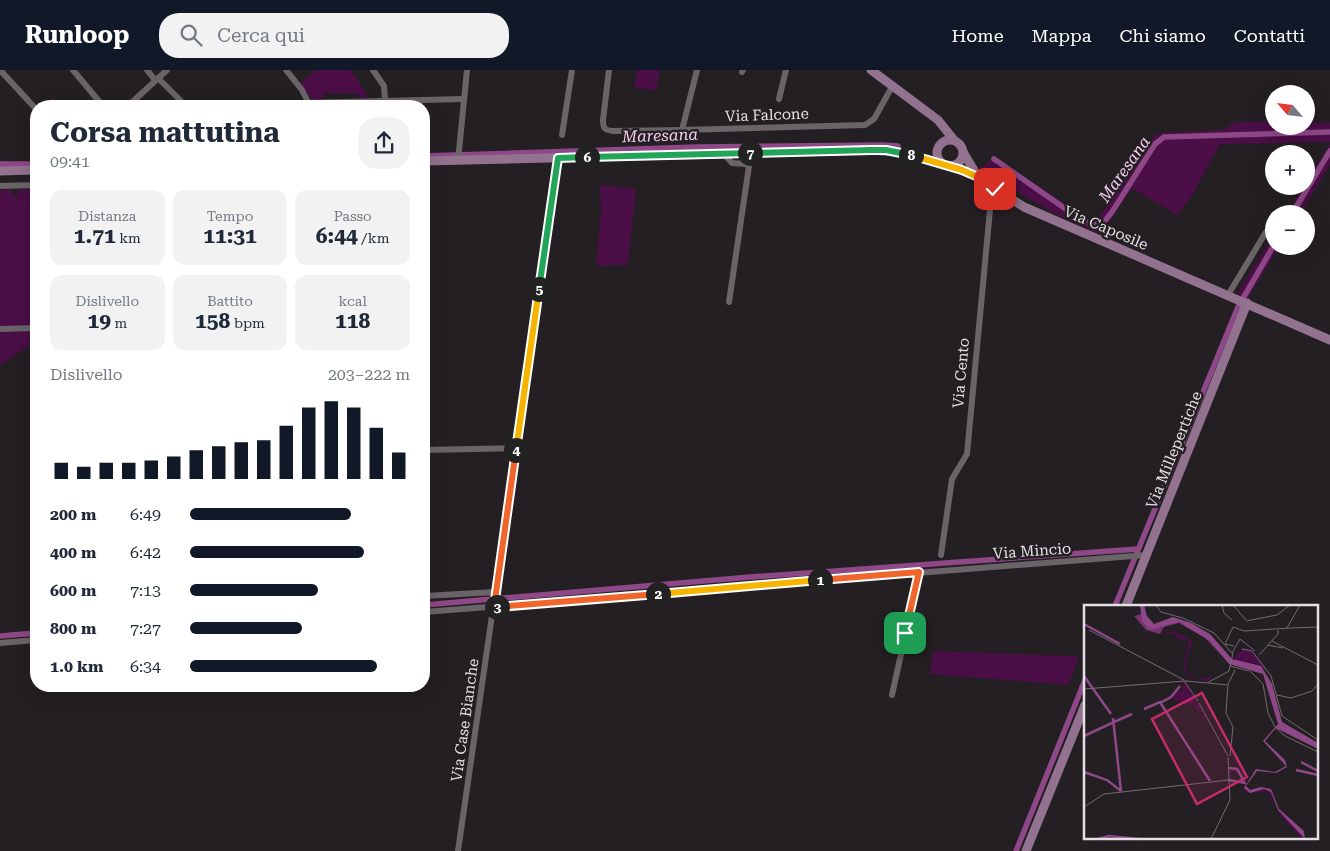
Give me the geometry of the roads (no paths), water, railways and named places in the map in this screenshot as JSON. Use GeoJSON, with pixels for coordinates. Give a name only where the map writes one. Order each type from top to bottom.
{"type":"FeatureCollection","features":[{"type":"Feature","properties":{"kind":"street"},"geometry":{"type":"LineString","coordinates":[[0,70],[30,102]]}},
{"type":"Feature","properties":{"kind":"street"},"geometry":{"type":"LineString","coordinates":[[73,70],[98,100]]}},
{"type":"Feature","properties":{"kind":"street"},"geometry":{"type":"LineString","coordinates":[[147,70],[180,100]]}},
{"type":"Feature","properties":{"kind":"street"},"geometry":{"type":"LineString","coordinates":[[134,100],[167,70]]}},
{"type":"Feature","properties":{"kind":"street"},"geometry":{"type":"LineString","coordinates":[[286,70],[302,90],[307,100]]}},
{"type":"Feature","properties":{"kind":"street"},"geometry":{"type":"LineString","coordinates":[[373,70],[384,86],[385,100],[463,99]]}},
{"type":"Feature","properties":{"kind":"street"},"geometry":{"type":"LineString","coordinates":[[458,159],[467,70]]}},
{"type":"Feature","properties":{"kind":"street"},"geometry":{"type":"LineString","coordinates":[[562,135],[572,70]]}},
{"type":"Feature","properties":{"kind":"street","name":"Via Falcone"},"geometry":{"type":"LineString","coordinates":[[609,70],[603,127],[613,131],[865,125],[874,119],[893,84]]}},
{"type":"Feature","properties":{"kind":"street"},"geometry":{"type":"LineString","coordinates":[[682,130],[697,70]]}},
{"type":"Feature","properties":{"kind":"street"},"geometry":{"type":"LineString","coordinates":[[780,99],[786,70]]}},
{"type":"Feature","properties":{"kind":"street"},"geometry":{"type":"LineString","coordinates":[[872,70],[893,84],[939,121],[954,140],[960,144],[963,152],[960,162],[947,165],[937,156],[940,132],[934,118]]}},
{"type":"Feature","properties":{"kind":"street"},"geometry":{"type":"LineString","coordinates":[[915,156],[927,153],[945,140],[954,140]]}},
{"type":"Feature","properties":{"kind":"street","name":"Via Caposile"},"geometry":{"type":"LineString","coordinates":[[430,161],[886,150],[947,165],[978,177],[1024,207],[1330,340]]}},
{"type":"Feature","properties":{"kind":"street","name":"Via Caposile"},"geometry":{"type":"LineString","coordinates":[[963,152],[978,177]]}},
{"type":"Feature","properties":{"kind":"street"},"geometry":{"type":"LineString","coordinates":[[724,154],[732,163],[749,166],[729,302]]}},
{"type":"Feature","properties":{"kind":"street","name":"Via Case Bianche"},"geometry":{"type":"LineString","coordinates":[[458,851],[558,158]]}},
{"type":"Feature","properties":{"kind":"street"},"geometry":{"type":"LineString","coordinates":[[0,171],[30,170]]}},
{"type":"Feature","properties":{"kind":"street"},"geometry":{"type":"LineString","coordinates":[[0,186],[30,185]]}},
{"type":"Feature","properties":{"kind":"street","name":"Via Cento"},"geometry":{"type":"LineString","coordinates":[[941,555],[952,479],[967,454],[991,199],[995,189]]}},
{"type":"Feature","properties":{"kind":"street"},"geometry":{"type":"LineString","coordinates":[[1239,300],[1265,235]]}},
{"type":"Feature","properties":{"kind":"street","name":"Via Millepertiche"},"geometry":{"type":"LineString","coordinates":[[1126,605],[1143,555],[1239,300]]}},
{"type":"Feature","properties":{"kind":"street"},"geometry":{"type":"LineString","coordinates":[[0,329],[30,328]]}},
{"type":"Feature","properties":{"kind":"street"},"geometry":{"type":"LineString","coordinates":[[430,450],[517,448]]}},
{"type":"Feature","properties":{"kind":"street","name":"Via Mincio"},"geometry":{"type":"LineString","coordinates":[[430,611],[1143,555]]}},
{"type":"Feature","properties":{"kind":"street"},"geometry":{"type":"LineString","coordinates":[[892,695],[919,572]]}},
{"type":"Feature","properties":{"kind":"street"},"geometry":{"type":"LineString","coordinates":[[430,596],[496,594]]}},
{"type":"Feature","properties":{"kind":"street"},"geometry":{"type":"LineString","coordinates":[[0,643],[30,640]]}},
{"type":"Feature","properties":{"kind":"street"},"geometry":{"type":"LineString","coordinates":[[1026,851],[1084,707]]}},
{"type":"Feature","properties":{"kind":"waterway","name":"Maresana"},"geometry":{"type":"LineString","coordinates":[[994,159],[1083,221],[1095,225],[1103,223],[1112,212],[1155,144],[1164,137],[1330,132]]}},
{"type":"Feature","properties":{"kind":"waterway","name":"Maresana"},"geometry":{"type":"LineString","coordinates":[[430,156],[696,147],[898,146]]}},
{"type":"Feature","properties":{"kind":"waterway"},"geometry":{"type":"LineString","coordinates":[[1297,205],[1330,151]]}},
{"type":"Feature","properties":{"kind":"waterway","name":"Maresana"},"geometry":{"type":"LineString","coordinates":[[0,164],[30,164]]}},
{"type":"Feature","properties":{"kind":"waterway"},"geometry":{"type":"LineString","coordinates":[[1115,605],[1238,307],[1268,255]]}},
{"type":"Feature","properties":{"kind":"waterway"},"geometry":{"type":"LineString","coordinates":[[430,604],[750,577],[1138,549]]}},
{"type":"Feature","properties":{"kind":"waterway"},"geometry":{"type":"LineString","coordinates":[[0,636],[30,634]]}},
{"type":"Feature","properties":{"kind":"waterway"},"geometry":{"type":"LineString","coordinates":[[1016,851],[1084,682]]}}]}
